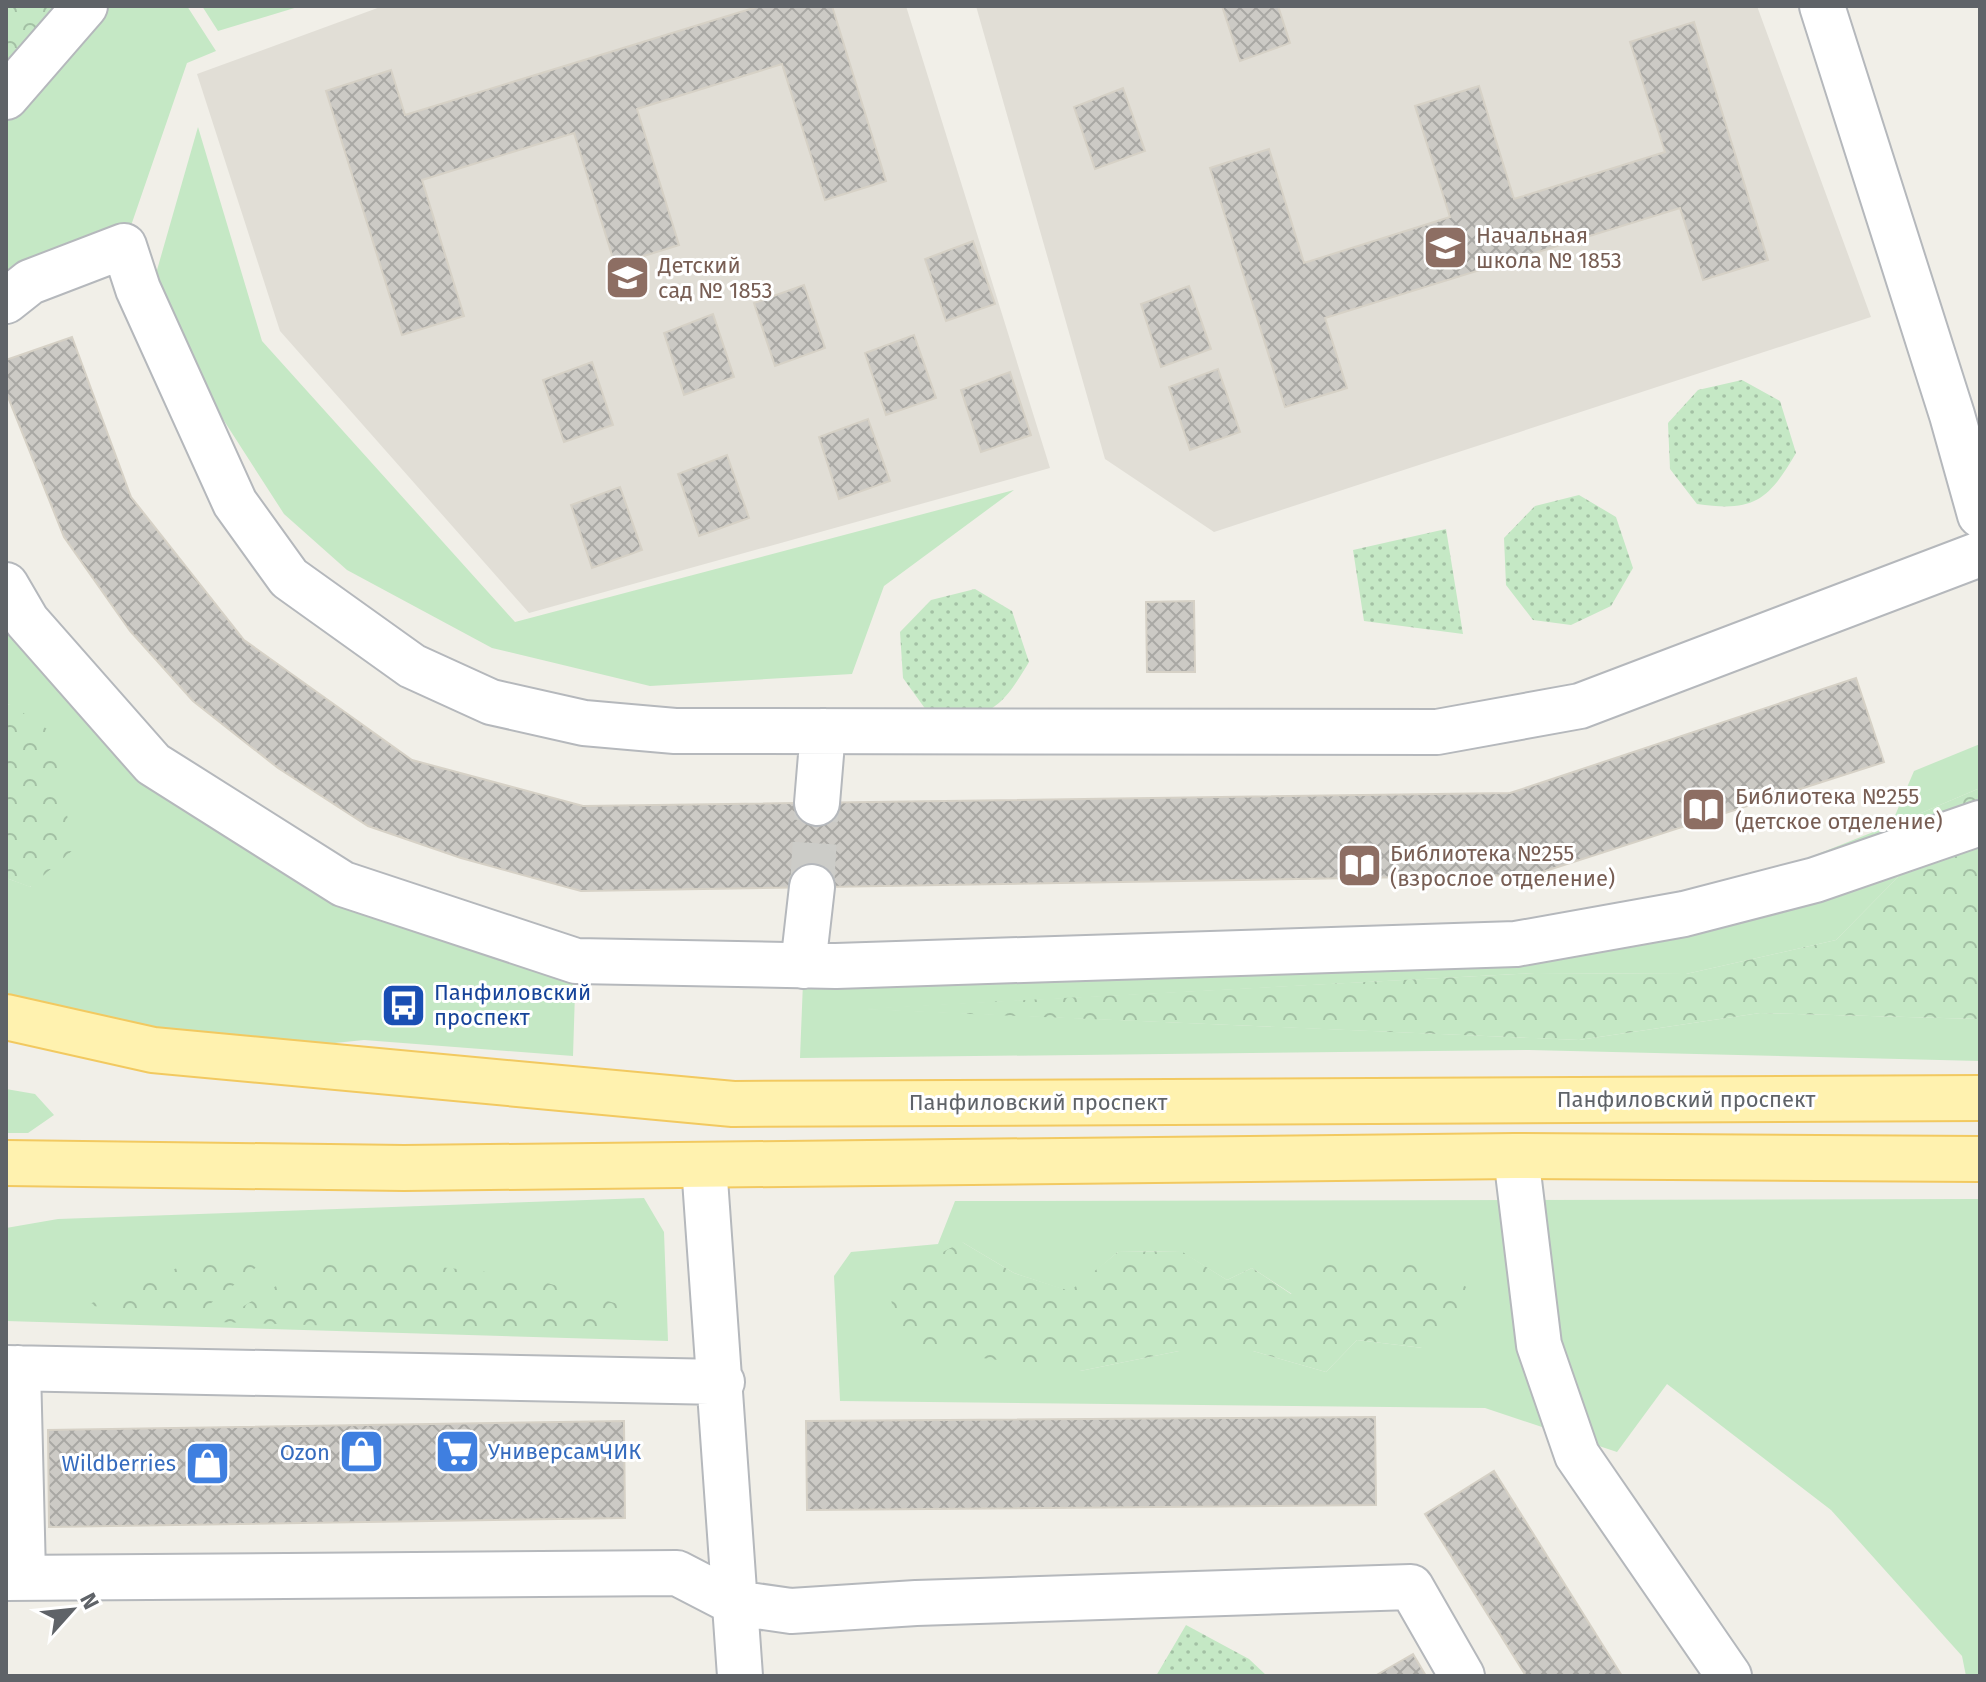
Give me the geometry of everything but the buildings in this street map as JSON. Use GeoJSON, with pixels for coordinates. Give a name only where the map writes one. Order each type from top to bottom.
{"type":"FeatureCollection","features":[{"type":"Feature","properties":{"kind":"main road","name":"Панфиловский проспект"},"geometry":{"type":"LineString","coordinates":[[6,1017],[153,1050],[733,1104],[1980,1098]]}},
{"type":"Feature","properties":{"kind":"main road"},"geometry":{"type":"LineString","coordinates":[[6,1163],[404,1168],[1516,1156],[1980,1159]]}},
{"type":"Feature","properties":{"kind":"street"},"geometry":{"type":"LineString","coordinates":[[6,97],[85,6]]}},
{"type":"Feature","properties":{"kind":"street"},"geometry":{"type":"LineString","coordinates":[[1822,6],[1966,408],[1980,515]]}},
{"type":"Feature","properties":{"kind":"street"},"geometry":{"type":"LineString","coordinates":[[6,301],[30,282],[124,246],[138,289],[235,503],[289,578],[412,666],[491,702],[584,723],[675,731],[1437,732],[1580,706],[1980,554]]}},
{"type":"Feature","properties":{"kind":"street"},"geometry":{"type":"LineString","coordinates":[[13,613],[153,764],[343,884],[576,961],[803,966],[1039,962],[1516,944],[1684,914],[1786,888],[1980,823]]}},
{"type":"Feature","properties":{"kind":"street"},"geometry":{"type":"LineString","coordinates":[[817,803],[823,731]]}},
{"type":"Feature","properties":{"kind":"street"},"geometry":{"type":"LineString","coordinates":[[803,966],[812,887]]}},
{"type":"Feature","properties":{"kind":"street"},"geometry":{"type":"LineString","coordinates":[[1516,1156],[1539,1345],[1577,1455],[1729,1676]]}},
{"type":"Feature","properties":{"kind":"street"},"geometry":{"type":"LineString","coordinates":[[704,1165],[722,1382],[740,1676]]}},
{"type":"Feature","properties":{"kind":"street"},"geometry":{"type":"LineString","coordinates":[[722,1382],[12,1368],[14,1576],[677,1573],[735,1603],[791,1611],[932,1603],[1411,1587],[1462,1676]]}},
{"type":"Feature","properties":{"kind":"shaded area","name":"Детский сад № 1853"},"geometry":{"type":"Polygon","coordinates":[[[383,6],[906,6],[1050,468],[529,613],[280,331],[197,74],[383,6]]]}},
{"type":"Feature","properties":{"kind":"shaded area","name":"Начальная школа № 1853"},"geometry":{"type":"Polygon","coordinates":[[[976,6],[1757,6],[1871,317],[1214,532],[1105,459],[976,6]]]}},
{"type":"Feature","properties":{"kind":"green space"},"geometry":{"type":"Polygon","coordinates":[[[6,6],[67,6],[6,77],[6,6]]]}},
{"type":"Feature","properties":{"kind":"green space"},"geometry":{"type":"Polygon","coordinates":[[[67,6],[187,6],[216,51],[187,63],[124,246],[6,301],[6,77],[67,6]]]}},
{"type":"Feature","properties":{"kind":"green space"},"geometry":{"type":"Polygon","coordinates":[[[202,6],[301,6],[218,31],[202,6]]]}},
{"type":"Feature","properties":{"kind":"green space"},"geometry":{"type":"Polygon","coordinates":[[[198,127],[262,341],[515,622],[1014,490],[884,586],[852,674],[650,686],[492,648],[347,570],[284,514],[210,399],[155,277],[198,127]]]}},
{"type":"Feature","properties":{"kind":"green space"},"geometry":{"type":"Polygon","coordinates":[[[1742,380],[1780,401],[1796,453],[1777,482],[1757,500],[1733,506],[1697,504],[1670,469],[1668,423],[1698,390],[1742,380]]]}},
{"type":"Feature","properties":{"kind":"green space"},"geometry":{"type":"Polygon","coordinates":[[[1579,495],[1616,517],[1633,568],[1611,606],[1571,625],[1533,620],[1506,585],[1504,538],[1535,506],[1579,495]]]}},
{"type":"Feature","properties":{"kind":"green space"},"geometry":{"type":"Polygon","coordinates":[[[1446,529],[1463,634],[1364,621],[1353,550],[1446,529]]]}},
{"type":"Feature","properties":{"kind":"green space"},"geometry":{"type":"Polygon","coordinates":[[[6,585],[154,765],[345,881],[576,961],[573,1056],[364,1040],[286,1048],[128,1030],[6,1004],[6,878],[31,887],[10,704],[6,705],[6,585]]]}},
{"type":"Feature","properties":{"kind":"green space"},"geometry":{"type":"Polygon","coordinates":[[[975,589],[1012,611],[1029,662],[1009,692],[990,709],[965,716],[929,714],[903,678],[900,632],[931,600],[975,589]]]}},
{"type":"Feature","properties":{"kind":"green space"},"geometry":{"type":"Polygon","coordinates":[[[10,704],[50,731],[74,849],[30,887],[6,878],[6,705],[10,704]]]}},
{"type":"Feature","properties":{"kind":"green space"},"geometry":{"type":"Polygon","coordinates":[[[1980,744],[1980,788],[1914,816],[1898,877],[1836,940],[1686,974],[1535,973],[867,1009],[1579,1040],[1760,1013],[1980,1019],[1980,1061],[1529,1050],[800,1058],[804,957],[1616,934],[1891,825],[1914,771],[1980,744]]]}},
{"type":"Feature","properties":{"kind":"green space"},"geometry":{"type":"Polygon","coordinates":[[[1980,788],[1980,1019],[1760,1013],[1579,1040],[855,1009],[1535,973],[1686,974],[1836,940],[1898,877],[1914,816],[1980,788]]]}},
{"type":"Feature","properties":{"kind":"green space"},"geometry":{"type":"Polygon","coordinates":[[[6,1089],[35,1094],[54,1115],[28,1133],[6,1133],[6,1089]]]}},
{"type":"Feature","properties":{"kind":"green space"},"geometry":{"type":"Polygon","coordinates":[[[644,1198],[664,1232],[668,1341],[6,1321],[6,1228],[58,1219],[644,1198]]]}},
{"type":"Feature","properties":{"kind":"green space"},"geometry":{"type":"Polygon","coordinates":[[[1980,1199],[1980,1676],[1966,1676],[1962,1656],[1831,1510],[1667,1384],[1617,1452],[1485,1408],[840,1401],[834,1276],[851,1252],[938,1244],[955,1201],[1980,1199]],[[962,1242],[1080,1371],[1179,1351],[1253,1351],[1326,1372],[1357,1340],[1423,1348],[1292,1294],[1252,1268],[1227,1280],[1180,1251],[1118,1252],[1071,1292],[1014,1273],[962,1242]]]}},
{"type":"Feature","properties":{"kind":"green space"},"geometry":{"type":"Polygon","coordinates":[[[962,1242],[1014,1273],[1070,1291],[1118,1252],[1181,1251],[1227,1280],[1252,1268],[1291,1294],[1329,1255],[1421,1260],[1473,1291],[1423,1348],[1357,1340],[1326,1372],[1253,1351],[1179,1351],[1080,1371],[900,1347],[891,1299],[916,1266],[962,1242]]]}},
{"type":"Feature","properties":{"kind":"green space"},"geometry":{"type":"Polygon","coordinates":[[[273,1254],[196,1315],[149,1314],[87,1305],[182,1266],[273,1254]]]}},
{"type":"Feature","properties":{"kind":"green space"},"geometry":{"type":"Polygon","coordinates":[[[326,1255],[524,1276],[628,1307],[585,1334],[218,1322],[326,1255]]]}},
{"type":"Feature","properties":{"kind":"green space"},"geometry":{"type":"Polygon","coordinates":[[[1186,1625],[1249,1659],[1267,1676],[1156,1676],[1186,1625]]]}},
{"type":"Feature","properties":{"kind":"tunnel"},"geometry":{"type":"LineString","coordinates":[[812,887],[817,803]]}},
{"type":"Feature","properties":{"kind":"place","name":"Начальная школа № 1853"},"geometry":{"type":"Point","coordinates":[1445,248]}},
{"type":"Feature","properties":{"kind":"place","name":"Детский сад № 1853"},"geometry":{"type":"Point","coordinates":[627,278]}},
{"type":"Feature","properties":{"kind":"place","name":"Библиотека №255 (детское отделение)"},"geometry":{"type":"Point","coordinates":[1704,809]}},
{"type":"Feature","properties":{"kind":"place","name":"Библиотека №255 (взрослое отделение)"},"geometry":{"type":"Point","coordinates":[1359,866]}},
{"type":"Feature","properties":{"kind":"place","name":"Панфиловский проспект"},"geometry":{"type":"Point","coordinates":[403,1005]}},
{"type":"Feature","properties":{"kind":"place","name":"УниверсамЧИК"},"geometry":{"type":"Point","coordinates":[457,1451]}},
{"type":"Feature","properties":{"kind":"place","name":"Ozon"},"geometry":{"type":"Point","coordinates":[361,1452]}},
{"type":"Feature","properties":{"kind":"place","name":"Wildberries"},"geometry":{"type":"Point","coordinates":[207,1463]}}]}
